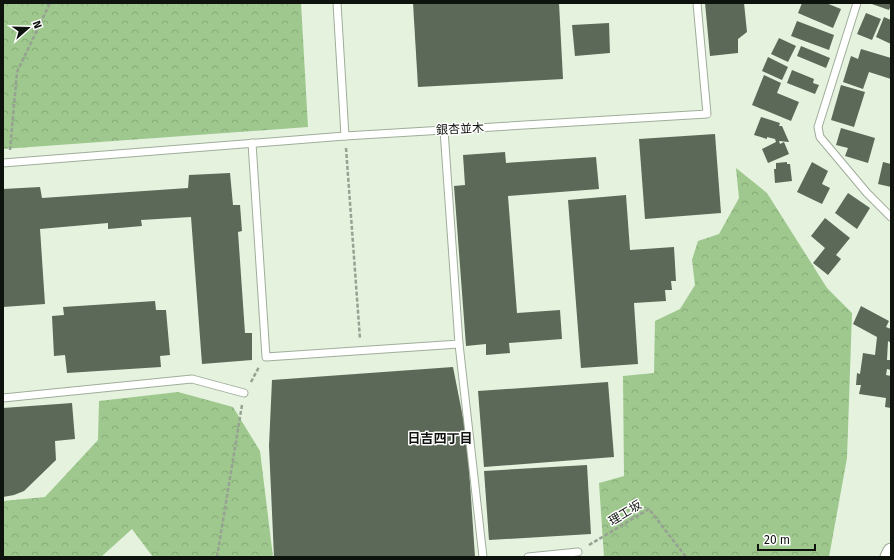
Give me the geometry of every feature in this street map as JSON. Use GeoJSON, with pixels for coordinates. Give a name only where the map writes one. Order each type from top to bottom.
{"type":"FeatureCollection","features":[{"type":"Feature","properties":{"kind":"street"},"geometry":{"type":"LineString","coordinates":[[888,557],[891,551]]}},
{"type":"Feature","properties":{"kind":"lane"},"geometry":{"type":"LineString","coordinates":[[337,3],[345,136]]}},
{"type":"Feature","properties":{"kind":"lane","name":"銀杏並木"},"geometry":{"type":"LineString","coordinates":[[6,162],[345,136],[707,114],[697,3]]}},
{"type":"Feature","properties":{"kind":"lane"},"geometry":{"type":"LineString","coordinates":[[857,3],[818,127],[820,137],[867,193],[891,217]]}},
{"type":"Feature","properties":{"kind":"lane"},"geometry":{"type":"LineString","coordinates":[[444,130],[459,344],[483,557]]}},
{"type":"Feature","properties":{"kind":"lane"},"geometry":{"type":"LineString","coordinates":[[252,143],[266,357],[459,344]]}},
{"type":"Feature","properties":{"kind":"lane"},"geometry":{"type":"LineString","coordinates":[[3,398],[192,379],[244,393]]}},
{"type":"Feature","properties":{"kind":"lane"},"geometry":{"type":"LineString","coordinates":[[528,557],[578,552]]}},
{"type":"Feature","properties":{"kind":"path"},"geometry":{"type":"LineString","coordinates":[[6,162],[17,72],[50,3]]}},
{"type":"Feature","properties":{"kind":"path"},"geometry":{"type":"LineString","coordinates":[[345,136],[360,351]]}},
{"type":"Feature","properties":{"kind":"path"},"geometry":{"type":"LineString","coordinates":[[217,557],[244,393],[266,357]]}},
{"type":"Feature","properties":{"kind":"path","name":"理工坂"},"geometry":{"type":"LineString","coordinates":[[578,552],[649,508],[686,557]]}},
{"type":"Feature","properties":{"kind":"green space"},"geometry":{"type":"Polygon","coordinates":[[[3,3],[301,3],[308,127],[3,149],[3,3]]]}},
{"type":"Feature","properties":{"kind":"green space"},"geometry":{"type":"Polygon","coordinates":[[[736,168],[767,193],[827,288],[852,313],[847,458],[829,557],[604,557],[599,483],[624,476],[623,376],[654,373],[655,321],[680,309],[695,285],[692,260],[698,241],[719,234],[739,198],[736,168]]]}},
{"type":"Feature","properties":{"kind":"green space"},"geometry":{"type":"Polygon","coordinates":[[[178,392],[233,407],[260,451],[273,557],[153,557],[132,529],[101,557],[3,557],[3,501],[45,497],[98,440],[99,401],[178,392]]]}},
{"type":"Feature","properties":{"kind":"building"},"geometry":{"type":"Polygon","coordinates":[[[413,3],[559,3],[563,79],[418,87],[413,3]]]}},
{"type":"Feature","properties":{"kind":"building"},"geometry":{"type":"Polygon","coordinates":[[[705,3],[744,3],[747,32],[738,39],[738,53],[710,56],[705,3]]]}},
{"type":"Feature","properties":{"kind":"building"},"geometry":{"type":"Polygon","coordinates":[[[802,3],[826,3],[841,9],[833,28],[798,13],[802,3]]]}},
{"type":"Feature","properties":{"kind":"building"},"geometry":{"type":"Polygon","coordinates":[[[869,3],[891,3],[891,5],[889,10],[869,3]]]}},
{"type":"Feature","properties":{"kind":"building"},"geometry":{"type":"Polygon","coordinates":[[[866,13],[881,19],[872,40],[857,34],[866,13]]]}},
{"type":"Feature","properties":{"kind":"building"},"geometry":{"type":"Polygon","coordinates":[[[884,17],[891,20],[891,44],[876,37],[884,17]]]}},
{"type":"Feature","properties":{"kind":"building"},"geometry":{"type":"Polygon","coordinates":[[[797,21],[834,35],[829,50],[791,36],[797,21]]]}},
{"type":"Feature","properties":{"kind":"building"},"geometry":{"type":"Polygon","coordinates":[[[609,23],[610,53],[575,56],[572,25],[609,23]]]}},
{"type":"Feature","properties":{"kind":"building"},"geometry":{"type":"Polygon","coordinates":[[[779,38],[796,46],[788,62],[771,54],[779,38]]]}},
{"type":"Feature","properties":{"kind":"building"},"geometry":{"type":"Polygon","coordinates":[[[801,46],[830,58],[826,68],[797,56],[801,46]]]}},
{"type":"Feature","properties":{"kind":"building"},"geometry":{"type":"Polygon","coordinates":[[[861,49],[891,58],[891,79],[869,72],[863,89],[843,82],[851,56],[858,59],[861,49]]]}},
{"type":"Feature","properties":{"kind":"building"},"geometry":{"type":"Polygon","coordinates":[[[768,57],[788,67],[782,80],[762,71],[768,57]]]}},
{"type":"Feature","properties":{"kind":"building"},"geometry":{"type":"Polygon","coordinates":[[[792,70],[814,79],[813,83],[819,85],[815,94],[787,83],[792,70]]]}},
{"type":"Feature","properties":{"kind":"building"},"geometry":{"type":"Polygon","coordinates":[[[764,75],[781,83],[777,93],[799,102],[791,121],[752,105],[764,75]]]}},
{"type":"Feature","properties":{"kind":"building"},"geometry":{"type":"Polygon","coordinates":[[[841,85],[865,92],[854,127],[831,120],[841,85]]]}},
{"type":"Feature","properties":{"kind":"building"},"geometry":{"type":"Polygon","coordinates":[[[761,117],[780,123],[779,126],[782,126],[789,142],[779,141],[780,144],[784,142],[789,154],[768,163],[762,149],[776,142],[775,139],[767,137],[767,139],[754,135],[761,117]]]}},
{"type":"Feature","properties":{"kind":"building"},"geometry":{"type":"Polygon","coordinates":[[[841,128],[875,138],[868,163],[845,156],[848,148],[836,145],[841,128]]]}},
{"type":"Feature","properties":{"kind":"building"},"geometry":{"type":"Polygon","coordinates":[[[715,134],[721,213],[645,219],[639,139],[715,134]]]}},
{"type":"Feature","properties":{"kind":"building"},"geometry":{"type":"Polygon","coordinates":[[[505,152],[506,163],[596,157],[599,189],[508,196],[517,313],[560,310],[562,339],[509,343],[510,353],[486,355],[486,344],[466,346],[454,186],[465,185],[463,155],[505,152]]]}},
{"type":"Feature","properties":{"kind":"building"},"geometry":{"type":"Polygon","coordinates":[[[787,162],[787,164],[790,164],[792,181],[775,183],[774,169],[776,169],[776,163],[787,162]]]}},
{"type":"Feature","properties":{"kind":"building"},"geometry":{"type":"Polygon","coordinates":[[[812,162],[828,171],[822,184],[830,188],[822,204],[797,192],[812,162]]]}},
{"type":"Feature","properties":{"kind":"building"},"geometry":{"type":"Polygon","coordinates":[[[883,162],[891,164],[891,187],[878,184],[883,162]]]}},
{"type":"Feature","properties":{"kind":"building"},"geometry":{"type":"Polygon","coordinates":[[[230,173],[233,205],[240,205],[242,231],[238,232],[245,333],[252,333],[252,360],[202,364],[191,217],[141,220],[142,226],[108,229],[108,223],[40,229],[45,304],[3,307],[3,189],[40,187],[42,198],[188,188],[189,175],[230,173]]]}},
{"type":"Feature","properties":{"kind":"building"},"geometry":{"type":"Polygon","coordinates":[[[848,193],[870,208],[857,229],[835,213],[848,193]]]}},
{"type":"Feature","properties":{"kind":"building"},"geometry":{"type":"Polygon","coordinates":[[[626,195],[630,250],[674,247],[676,281],[671,281],[672,290],[665,290],[666,301],[634,303],[638,364],[581,368],[568,200],[626,195]]]}},
{"type":"Feature","properties":{"kind":"building"},"geometry":{"type":"Polygon","coordinates":[[[825,218],[850,238],[836,255],[841,259],[828,275],[813,263],[825,248],[811,236],[825,218]]]}},
{"type":"Feature","properties":{"kind":"building"},"geometry":{"type":"Polygon","coordinates":[[[155,301],[156,310],[166,310],[170,355],[160,356],[161,367],[67,373],[65,355],[54,356],[52,316],[64,315],[63,307],[155,301]]]}},
{"type":"Feature","properties":{"kind":"building"},"geometry":{"type":"Polygon","coordinates":[[[861,306],[889,321],[886,327],[891,329],[891,343],[888,341],[887,360],[891,360],[891,370],[887,369],[886,375],[891,376],[891,408],[885,407],[886,398],[859,394],[861,385],[856,385],[857,373],[860,374],[863,353],[875,355],[877,337],[853,324],[861,306]]]}},
{"type":"Feature","properties":{"kind":"building"},"geometry":{"type":"Polygon","coordinates":[[[453,367],[467,438],[475,557],[274,557],[269,446],[272,380],[453,367]]]}},
{"type":"Feature","properties":{"kind":"building"},"geometry":{"type":"Polygon","coordinates":[[[608,382],[614,457],[484,467],[478,391],[608,382]]]}},
{"type":"Feature","properties":{"kind":"building"},"geometry":{"type":"Polygon","coordinates":[[[72,403],[75,439],[55,441],[56,460],[24,491],[3,497],[3,408],[72,403]]]}},
{"type":"Feature","properties":{"kind":"building"},"geometry":{"type":"Polygon","coordinates":[[[587,465],[591,534],[489,540],[484,471],[587,465]]]}},
{"type":"Feature","properties":{"kind":"district","name":"日吉四丁目"},"geometry":{"type":"Point","coordinates":[440,438]}}]}
